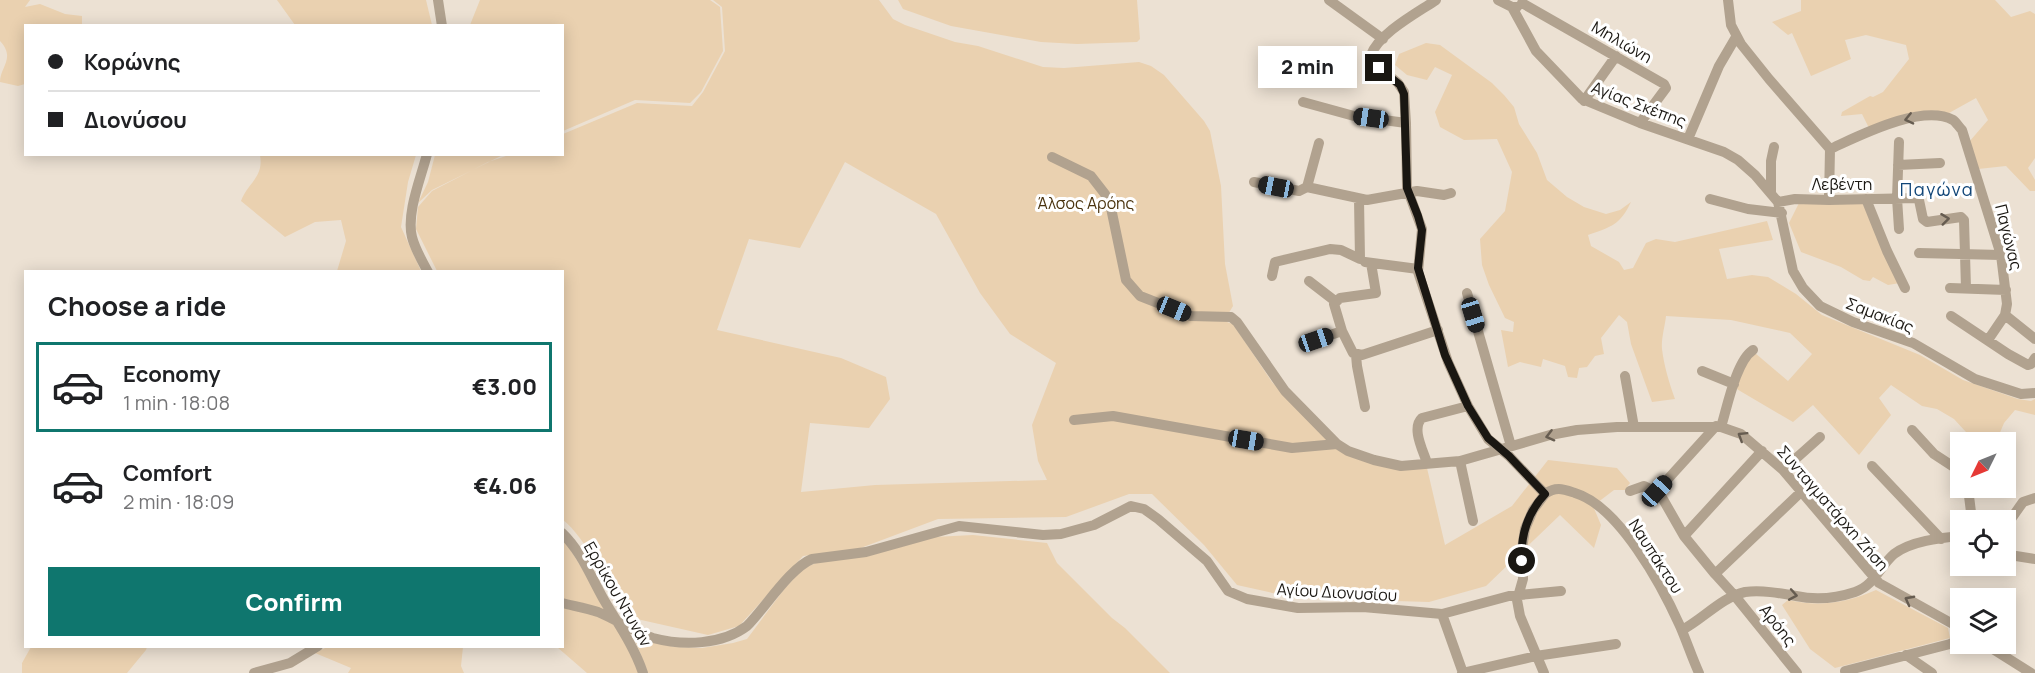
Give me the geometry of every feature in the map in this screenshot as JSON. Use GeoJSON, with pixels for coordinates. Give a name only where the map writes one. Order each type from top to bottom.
{"type":"FeatureCollection","features":[{"type":"Feature","properties":{"kind":"street"},"geometry":{"type":"LineString","coordinates":[[438,0],[442,24]]}},
{"type":"Feature","properties":{"kind":"street"},"geometry":{"type":"LineString","coordinates":[[1329,0],[1383,39]]}},
{"type":"Feature","properties":{"kind":"street","name":"Μηλιώνη"},"geometry":{"type":"LineString","coordinates":[[1498,0],[1519,4],[1616,56],[1666,86],[1640,123]]}},
{"type":"Feature","properties":{"kind":"street"},"geometry":{"type":"LineString","coordinates":[[1728,0],[1730,20],[1736,37],[1768,79],[1830,149],[1829,200]]}},
{"type":"Feature","properties":{"kind":"street"},"geometry":{"type":"LineString","coordinates":[[1431,1],[1383,39],[1372,51],[1371,59],[1403,89],[1407,123],[1408,193],[1422,230],[1418,268],[1448,362],[1468,406],[1490,441],[1506,448],[1545,494],[1533,510],[1525,529],[1522,579],[1518,594],[1518,610],[1544,673]]}},
{"type":"Feature","properties":{"kind":"street","name":"Αγίας Σκέπης"},"geometry":{"type":"LineString","coordinates":[[1519,4],[1536,51],[1584,101],[1732,157],[1748,168],[1771,192],[1780,207]]}},
{"type":"Feature","properties":{"kind":"street"},"geometry":{"type":"LineString","coordinates":[[1688,140],[1719,66],[1736,37]]}},
{"type":"Feature","properties":{"kind":"street"},"geometry":{"type":"LineString","coordinates":[[1584,101],[1616,56]]}},
{"type":"Feature","properties":{"kind":"street"},"geometry":{"type":"LineString","coordinates":[[1303,102],[1354,116],[1407,123]]}},
{"type":"Feature","properties":{"kind":"street","name":"Παγώνας"},"geometry":{"type":"LineString","coordinates":[[1830,149],[1891,124],[1928,116],[1939,116],[1954,121],[1962,130],[2001,255],[2007,304],[2005,315]]}},
{"type":"Feature","properties":{"kind":"street"},"geometry":{"type":"LineString","coordinates":[[1899,142],[1897,198],[1899,229]]}},
{"type":"Feature","properties":{"kind":"street"},"geometry":{"type":"LineString","coordinates":[[1307,187],[1319,143]]}},
{"type":"Feature","properties":{"kind":"street"},"geometry":{"type":"LineString","coordinates":[[1771,192],[1771,161],[1774,147]]}},
{"type":"Feature","properties":{"kind":"street"},"geometry":{"type":"LineString","coordinates":[[426,156],[411,227],[412,236],[427,270]]}},
{"type":"Feature","properties":{"kind":"street"},"geometry":{"type":"LineString","coordinates":[[1052,157],[1091,176],[1105,194],[1111,208],[1126,280],[1140,296],[1191,316],[1231,317],[1237,322],[1285,391],[1337,444]]}},
{"type":"Feature","properties":{"kind":"street"},"geometry":{"type":"LineString","coordinates":[[1898,165],[1940,163]]}},
{"type":"Feature","properties":{"kind":"street"},"geometry":{"type":"LineString","coordinates":[[1254,182],[1299,191],[1307,187],[1359,199],[1375,200],[1422,191],[1444,195],[1451,193]]}},
{"type":"Feature","properties":{"kind":"street"},"geometry":{"type":"LineString","coordinates":[[1359,199],[1360,259]]}},
{"type":"Feature","properties":{"kind":"street","name":"Λεβέντη"},"geometry":{"type":"LineString","coordinates":[[1710,199],[1748,208],[1780,207],[1795,199],[1918,199],[1923,219],[1927,222],[1963,218],[1966,288]]}},
{"type":"Feature","properties":{"kind":"street"},"geometry":{"type":"LineString","coordinates":[[1866,199],[1884,245],[1905,288]]}},
{"type":"Feature","properties":{"kind":"street","name":"Σαμακίας"},"geometry":{"type":"LineString","coordinates":[[1780,207],[1795,275],[1806,293],[1820,306],[1853,322],[1913,343],[1975,379],[2020,394],[2035,393]]}},
{"type":"Feature","properties":{"kind":"street"},"geometry":{"type":"LineString","coordinates":[[1272,276],[1275,261],[1326,250],[1341,250],[1371,263],[1418,268]]}},
{"type":"Feature","properties":{"kind":"street"},"geometry":{"type":"LineString","coordinates":[[1919,253],[2001,255]]}},
{"type":"Feature","properties":{"kind":"street"},"geometry":{"type":"LineString","coordinates":[[1335,301],[1344,297],[1376,292],[1371,263]]}},
{"type":"Feature","properties":{"kind":"street"},"geometry":{"type":"LineString","coordinates":[[1309,281],[1335,301]]}},
{"type":"Feature","properties":{"kind":"street"},"geometry":{"type":"LineString","coordinates":[[1950,288],[2006,290]]}},
{"type":"Feature","properties":{"kind":"street"},"geometry":{"type":"LineString","coordinates":[[1467,293],[1506,448]]}},
{"type":"Feature","properties":{"kind":"street"},"geometry":{"type":"LineString","coordinates":[[1335,301],[1334,308],[1342,331],[1349,347],[1356,355],[1365,407]]}},
{"type":"Feature","properties":{"kind":"street"},"geometry":{"type":"LineString","coordinates":[[1988,340],[2005,315],[2035,339]]}},
{"type":"Feature","properties":{"kind":"street"},"geometry":{"type":"LineString","coordinates":[[1951,316],[2028,365],[2034,362],[2035,358]]}},
{"type":"Feature","properties":{"kind":"street"},"geometry":{"type":"LineString","coordinates":[[1356,355],[1438,330]]}},
{"type":"Feature","properties":{"kind":"street"},"geometry":{"type":"LineString","coordinates":[[1316,340],[1342,331]]}},
{"type":"Feature","properties":{"kind":"street"},"geometry":{"type":"LineString","coordinates":[[1630,491],[1644,486],[1657,491],[1718,427],[1747,355],[1753,350]]}},
{"type":"Feature","properties":{"kind":"street"},"geometry":{"type":"LineString","coordinates":[[1702,371],[1734,384]]}},
{"type":"Feature","properties":{"kind":"street"},"geometry":{"type":"LineString","coordinates":[[1625,376],[1634,427]]}},
{"type":"Feature","properties":{"kind":"street"},"geometry":{"type":"LineString","coordinates":[[1427,464],[1417,429],[1418,422],[1422,418],[1468,406]]}},
{"type":"Feature","properties":{"kind":"street"},"geometry":{"type":"LineString","coordinates":[[1074,420],[1113,416],[1292,448],[1337,444]]}},
{"type":"Feature","properties":{"kind":"street","name":"Συνταγματάρχη Ζήση"},"geometry":{"type":"LineString","coordinates":[[1337,444],[1348,451],[1384,463],[1427,464],[1460,461],[1567,431],[1634,427],[1718,427],[1742,434],[1784,470],[1875,579],[1890,590],[1950,623]]}},
{"type":"Feature","properties":{"kind":"street"},"geometry":{"type":"LineString","coordinates":[[1912,430],[1934,454],[1950,464]]}},
{"type":"Feature","properties":{"kind":"street"},"geometry":{"type":"LineString","coordinates":[[1784,470],[1820,437]]}},
{"type":"Feature","properties":{"kind":"street"},"geometry":{"type":"LineString","coordinates":[[1684,536],[1762,451]]}},
{"type":"Feature","properties":{"kind":"street"},"geometry":{"type":"LineString","coordinates":[[1460,461],[1473,521]]}},
{"type":"Feature","properties":{"kind":"street"},"geometry":{"type":"LineString","coordinates":[[1872,466],[1941,539]]}},
{"type":"Feature","properties":{"kind":"street","name":"Ναυπάκτου"},"geometry":{"type":"LineString","coordinates":[[1545,494],[1559,488],[1585,496],[1617,523],[1657,582],[1682,630],[1698,670]]}},
{"type":"Feature","properties":{"kind":"street","name":"Αρόης"},"geometry":{"type":"LineString","coordinates":[[1657,491],[1684,536],[1797,673]]}},
{"type":"Feature","properties":{"kind":"street"},"geometry":{"type":"LineString","coordinates":[[1715,574],[1802,491]]}},
{"type":"Feature","properties":{"kind":"street"},"geometry":{"type":"LineString","coordinates":[[2016,512],[2023,502],[2035,498]]}},
{"type":"Feature","properties":{"kind":"street","name":"Αγίου Διονυσίου"},"geometry":{"type":"LineString","coordinates":[[564,604],[599,613],[653,638],[688,643],[720,639],[739,632],[747,626],[792,575],[812,559],[866,552],[959,526],[1043,535],[1061,534],[1094,525],[1131,506],[1144,509],[1158,519],[1208,561],[1228,591],[1239,597],[1298,608],[1362,607],[1442,614],[1518,594],[1561,591]]}},
{"type":"Feature","properties":{"kind":"street","name":"Ερρίκου Ντυνάν"},"geometry":{"type":"LineString","coordinates":[[564,535],[577,550],[600,594],[619,623],[643,673]]}},
{"type":"Feature","properties":{"kind":"street"},"geometry":{"type":"LineString","coordinates":[[1682,630],[1735,596],[1747,592],[1831,597],[1858,591],[1870,584],[1882,567],[1897,553],[1912,546],[1950,538]]}},
{"type":"Feature","properties":{"kind":"street"},"geometry":{"type":"LineString","coordinates":[[2016,556],[2035,559]]}},
{"type":"Feature","properties":{"kind":"street"},"geometry":{"type":"LineString","coordinates":[[1442,614],[1463,673],[1536,656],[1616,644]]}},
{"type":"Feature","properties":{"kind":"street"},"geometry":{"type":"LineString","coordinates":[[1845,671],[1950,644]]}},
{"type":"Feature","properties":{"kind":"street"},"geometry":{"type":"LineString","coordinates":[[254,673],[290,663],[315,648]]}},
{"type":"Feature","properties":{"kind":"street"},"geometry":{"type":"LineString","coordinates":[[1998,654],[2018,670],[2031,673]]}},
{"type":"Feature","properties":{"kind":"street"},"geometry":{"type":"LineString","coordinates":[[1906,655],[1932,673]]}},
{"type":"Feature","properties":{"kind":"street"},"geometry":{"type":"LineString","coordinates":[[1686,673],[1698,670]]}},
{"type":"Feature","properties":{"kind":"green space"},"geometry":{"type":"Polygon","coordinates":[[[0,0],[30,0],[25,7],[40,4],[65,14],[82,16],[82,24],[24,24],[24,84],[18,86],[0,82],[7,52],[0,41],[0,0]]]}},
{"type":"Feature","properties":{"kind":"green space"},"geometry":{"type":"Polygon","coordinates":[[[277,0],[426,0],[432,24],[294,24],[277,0]]]}},
{"type":"Feature","properties":{"kind":"green space"},"geometry":{"type":"Polygon","coordinates":[[[480,0],[710,0],[720,7],[723,51],[701,92],[690,103],[635,100],[564,131],[564,24],[470,24],[480,0]]]}},
{"type":"Feature","properties":{"kind":"green space","name":"Άλσος Αρόης"},"geometry":{"type":"Polygon","coordinates":[[[713,0],[879,0],[893,19],[905,25],[1043,67],[1064,68],[1139,62],[1151,66],[1164,75],[1210,131],[1221,186],[1225,264],[1233,306],[1227,316],[1227,322],[1233,324],[1272,382],[1334,446],[1427,468],[1445,545],[1512,506],[1548,460],[1617,468],[1630,483],[1625,490],[1614,490],[1593,506],[1601,525],[1594,548],[1560,515],[1486,586],[1429,602],[1295,598],[1237,585],[1204,545],[1152,494],[1129,494],[1066,517],[938,519],[858,549],[803,556],[739,626],[708,635],[628,617],[589,551],[564,521],[564,270],[436,270],[416,229],[418,207],[432,191],[488,162],[506,156],[564,156],[564,134],[637,103],[692,106],[703,92],[725,51],[722,7],[713,0]],[[845,162],[800,248],[749,239],[717,330],[841,358],[886,377],[890,399],[869,428],[810,423],[801,492],[875,485],[1047,480],[1038,461],[1032,425],[1056,363],[1010,334],[980,293],[936,214],[845,162]]]}},
{"type":"Feature","properties":{"kind":"green space"},"geometry":{"type":"Polygon","coordinates":[[[898,0],[1137,0],[1140,39],[1137,42],[1077,44],[1041,42],[951,26],[903,9],[898,0]]]}},
{"type":"Feature","properties":{"kind":"green space"},"geometry":{"type":"Polygon","coordinates":[[[1801,0],[1995,0],[2011,17],[2030,11],[2035,14],[2035,158],[2028,168],[2035,180],[2035,191],[2030,191],[2006,166],[1978,169],[1969,142],[1988,120],[1976,98],[1949,113],[1934,112],[1869,128],[1862,114],[1841,116],[1842,112],[1870,96],[1873,97],[1883,92],[1909,59],[1906,45],[1866,35],[1845,40],[1851,59],[1811,76],[1792,33],[1788,35],[1772,22],[1801,11],[1801,0]]]}},
{"type":"Feature","properties":{"kind":"green space"},"geometry":{"type":"Polygon","coordinates":[[[1426,43],[1440,45],[1492,83],[1514,107],[1519,124],[1537,153],[1547,180],[1567,197],[1584,207],[1606,214],[1620,210],[1631,202],[1623,216],[1614,224],[1588,235],[1591,246],[1619,262],[1624,270],[1633,268],[1646,243],[1656,239],[1675,242],[1767,221],[1773,240],[1719,249],[1727,279],[1752,275],[1768,277],[1796,294],[1822,315],[1920,355],[1963,380],[2018,399],[2031,401],[2035,399],[2035,415],[2015,410],[2004,423],[2000,432],[1966,432],[1954,419],[1937,409],[1922,406],[1891,385],[1879,398],[1891,415],[1859,455],[1813,405],[1793,422],[1735,388],[1745,362],[1755,353],[1788,381],[1812,354],[1790,333],[1731,320],[1666,316],[1662,349],[1675,399],[1652,402],[1631,344],[1627,322],[1619,315],[1601,338],[1604,354],[1595,356],[1587,367],[1579,368],[1577,378],[1568,377],[1565,366],[1543,359],[1541,367],[1520,362],[1508,367],[1501,330],[1513,332],[1514,322],[1505,318],[1489,285],[1482,265],[1480,239],[1505,211],[1512,172],[1497,139],[1464,140],[1440,127],[1435,112],[1452,75],[1435,67],[1427,80],[1407,75],[1395,65],[1399,54],[1426,43]]]}},
{"type":"Feature","properties":{"kind":"green space"},"geometry":{"type":"Polygon","coordinates":[[[260,156],[416,156],[408,182],[401,227],[421,270],[337,270],[346,241],[341,220],[315,222],[285,237],[241,201],[258,175],[260,156]]]}},
{"type":"Feature","properties":{"kind":"green space"},"geometry":{"type":"Polygon","coordinates":[[[435,156],[501,156],[432,190],[418,203],[428,182],[435,156]]]}},
{"type":"Feature","properties":{"kind":"green space"},"geometry":{"type":"Polygon","coordinates":[[[1799,203],[1863,204],[1900,283],[1888,285],[1873,277],[1870,281],[1863,280],[1841,267],[1801,252],[1789,223],[1799,203]]]}},
{"type":"Feature","properties":{"kind":"green space"},"geometry":{"type":"Polygon","coordinates":[[[973,535],[1047,543],[1057,563],[1170,673],[648,673],[633,635],[674,647],[702,648],[747,639],[785,588],[804,568],[816,563],[934,537],[973,535]]]}},
{"type":"Feature","properties":{"kind":"green space"},"geometry":{"type":"Polygon","coordinates":[[[564,539],[608,611],[564,599],[564,539]]]}},
{"type":"Feature","properties":{"kind":"green space"},"geometry":{"type":"Polygon","coordinates":[[[1876,590],[1948,628],[1950,638],[1835,668],[1810,649],[1782,605],[1788,600],[1822,603],[1854,598],[1876,590]]]}},
{"type":"Feature","properties":{"kind":"green space"},"geometry":{"type":"Polygon","coordinates":[[[564,605],[594,614],[617,626],[641,673],[587,673],[558,648],[564,648],[564,605]]]}},
{"type":"Feature","properties":{"kind":"green space"},"geometry":{"type":"Polygon","coordinates":[[[30,648],[147,648],[127,673],[22,673],[22,663],[30,648]]]}},
{"type":"Feature","properties":{"kind":"green space"},"geometry":{"type":"Polygon","coordinates":[[[325,648],[463,648],[461,666],[464,673],[348,673],[351,668],[315,653],[325,648]]]}},
{"type":"Feature","properties":{"kind":"district","name":"Παγώνα"},"geometry":{"type":"Point","coordinates":[1937,190]}},
{"type":"Feature","properties":{"kind":"route"},"geometry":{"type":"LineString","coordinates":[[1379,68],[1403,89],[1407,123],[1407,188],[1422,230],[1418,268],[1448,362],[1468,406],[1490,441],[1503,450],[1545,494],[1528,520],[1522,561]]}}]}
